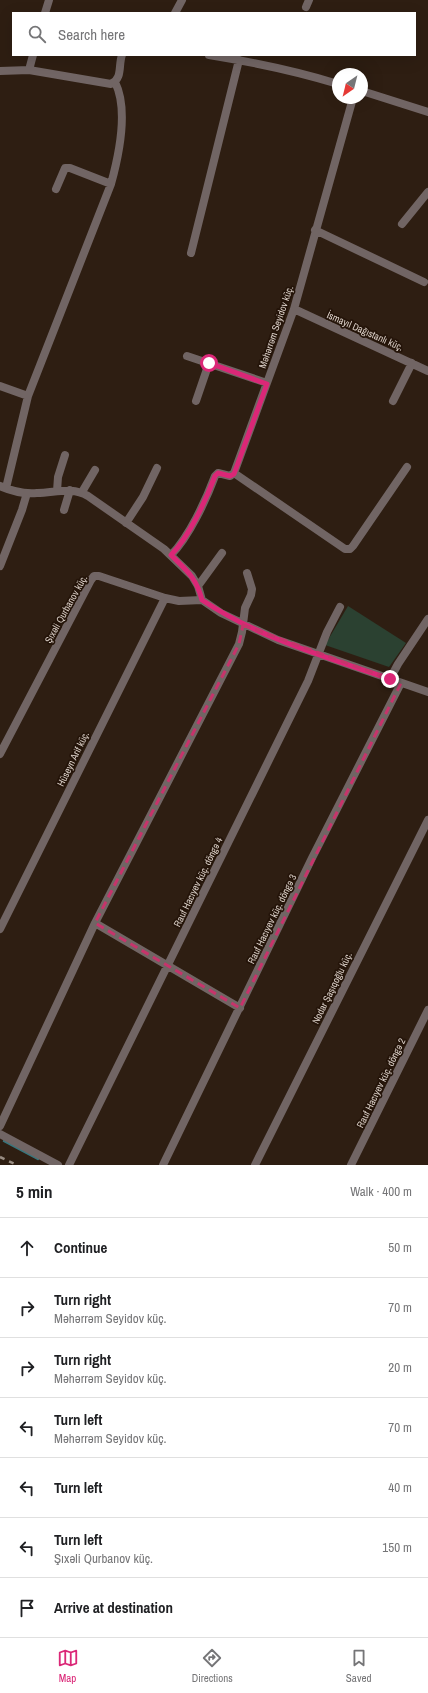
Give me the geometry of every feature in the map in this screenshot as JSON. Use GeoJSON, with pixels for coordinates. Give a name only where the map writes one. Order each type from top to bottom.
{"type":"FeatureCollection","features":[{"type":"Feature","properties":{"kind":"street"},"geometry":{"type":"LineString","coordinates":[[45,12],[49,0]]}},
{"type":"Feature","properties":{"kind":"street"},"geometry":{"type":"LineString","coordinates":[[176,12],[182,0]]}},
{"type":"Feature","properties":{"kind":"street"},"geometry":{"type":"LineString","coordinates":[[29,70],[33,56]]}},
{"type":"Feature","properties":{"kind":"street"},"geometry":{"type":"LineString","coordinates":[[0,71],[29,70],[60,74],[106,84],[116,82],[120,76],[122,56]]}},
{"type":"Feature","properties":{"kind":"street"},"geometry":{"type":"LineString","coordinates":[[215,56],[239,60],[332,83]]}},
{"type":"Feature","properties":{"kind":"street"},"geometry":{"type":"LineString","coordinates":[[192,253],[239,60]]}},
{"type":"Feature","properties":{"kind":"street"},"geometry":{"type":"LineString","coordinates":[[116,82],[121,95],[121,123],[119,145],[110,184],[28,396],[3,487],[27,493],[70,490],[82,492],[156,542],[171,555],[192,576],[198,586],[202,600],[221,613],[278,640],[428,692]]}},
{"type":"Feature","properties":{"kind":"street"},"geometry":{"type":"LineString","coordinates":[[368,93],[428,112]]}},
{"type":"Feature","properties":{"kind":"street","name":"Məhərrəm Seyidov küç."},"geometry":{"type":"LineString","coordinates":[[234,474],[294,309],[350,104]]}},
{"type":"Feature","properties":{"kind":"street"},"geometry":{"type":"LineString","coordinates":[[56,189],[65,168],[70,168],[110,184]]}},
{"type":"Feature","properties":{"kind":"street"},"geometry":{"type":"LineString","coordinates":[[402,224],[428,192]]}},
{"type":"Feature","properties":{"kind":"street"},"geometry":{"type":"LineString","coordinates":[[315,230],[424,282]]}},
{"type":"Feature","properties":{"kind":"street","name":"İsmayıl Dağıstanlı küç."},"geometry":{"type":"LineString","coordinates":[[294,309],[428,371]]}},
{"type":"Feature","properties":{"kind":"street"},"geometry":{"type":"LineString","coordinates":[[187,356],[267,384]]}},
{"type":"Feature","properties":{"kind":"street"},"geometry":{"type":"LineString","coordinates":[[196,401],[209,363]]}},
{"type":"Feature","properties":{"kind":"street"},"geometry":{"type":"LineString","coordinates":[[393,401],[412,363]]}},
{"type":"Feature","properties":{"kind":"street"},"geometry":{"type":"LineString","coordinates":[[0,386],[28,396]]}},
{"type":"Feature","properties":{"kind":"street"},"geometry":{"type":"LineString","coordinates":[[57,491],[58,477],[64,455]]}},
{"type":"Feature","properties":{"kind":"street"},"geometry":{"type":"LineString","coordinates":[[171,555],[181,543],[206,498],[215,476],[218,473],[230,476],[234,474],[345,549],[350,549],[407,467]]}},
{"type":"Feature","properties":{"kind":"street"},"geometry":{"type":"LineString","coordinates":[[126,523],[143,497],[158,468]]}},
{"type":"Feature","properties":{"kind":"street"},"geometry":{"type":"LineString","coordinates":[[82,492],[95,470]]}},
{"type":"Feature","properties":{"kind":"street"},"geometry":{"type":"LineString","coordinates":[[64,510],[70,490]]}},
{"type":"Feature","properties":{"kind":"street"},"geometry":{"type":"LineString","coordinates":[[0,566],[22,510],[27,493]]}},
{"type":"Feature","properties":{"kind":"street"},"geometry":{"type":"LineString","coordinates":[[198,586],[222,553]]}},
{"type":"Feature","properties":{"kind":"street"},"geometry":{"type":"LineString","coordinates":[[0,1126],[95,923],[239,644],[245,608],[252,589],[247,573]]}},
{"type":"Feature","properties":{"kind":"street","name":"Şıxəli Qurbanov küç."},"geometry":{"type":"LineString","coordinates":[[0,754],[90,580],[94,576],[99,576],[165,598],[179,601],[202,600]]}},
{"type":"Feature","properties":{"kind":"street","name":"Hüseyn Arif küç."},"geometry":{"type":"LineString","coordinates":[[0,929],[165,598]]}},
{"type":"Feature","properties":{"kind":"street","name":"Rauf Hacıyev küç. döngə 4"},"geometry":{"type":"LineString","coordinates":[[69,1165],[308,681],[318,654],[340,607]]}},
{"type":"Feature","properties":{"kind":"street"},"geometry":{"type":"LineString","coordinates":[[390,679],[428,618]]}},
{"type":"Feature","properties":{"kind":"street","name":"Rauf Hacıyev küç. döngə 3"},"geometry":{"type":"LineString","coordinates":[[164,1165],[312,858],[401,683]]}},
{"type":"Feature","properties":{"kind":"street","name":"Nodar Şaşıqoğlu küç."},"geometry":{"type":"LineString","coordinates":[[256,1165],[428,820]]}},
{"type":"Feature","properties":{"kind":"street"},"geometry":{"type":"LineString","coordinates":[[95,923],[240,1008]]}},
{"type":"Feature","properties":{"kind":"street","name":"Rauf Hacıyev küç. döngə 2"},"geometry":{"type":"LineString","coordinates":[[352,1165],[428,1010]]}},
{"type":"Feature","properties":{"kind":"street"},"geometry":{"type":"LineString","coordinates":[[0,1134],[58,1165]]}},
{"type":"Feature","properties":{"kind":"highlighted area"},"geometry":{"type":"Polygon","coordinates":[[[243,625],[401,683],[240,1008],[95,923],[239,644],[243,625]]]}},
{"type":"Feature","properties":{"kind":"green space"},"geometry":{"type":"Polygon","coordinates":[[[348,606],[406,643],[389,667],[325,645],[348,606]]]}},
{"type":"Feature","properties":{"kind":"waterway"},"geometry":{"type":"LineString","coordinates":[[4,1141],[38,1159]]}},
{"type":"Feature","properties":{"kind":"railway"},"geometry":{"type":"LineString","coordinates":[[0,1157],[17,1165]]}},
{"type":"Feature","properties":{"kind":"route"},"geometry":{"type":"LineString","coordinates":[[209,363],[267,384],[234,474],[227,476],[222,473],[218,473],[215,476],[206,498],[181,543],[171,555],[192,576],[198,586],[202,600],[221,613],[278,640],[390,679]]}}]}
